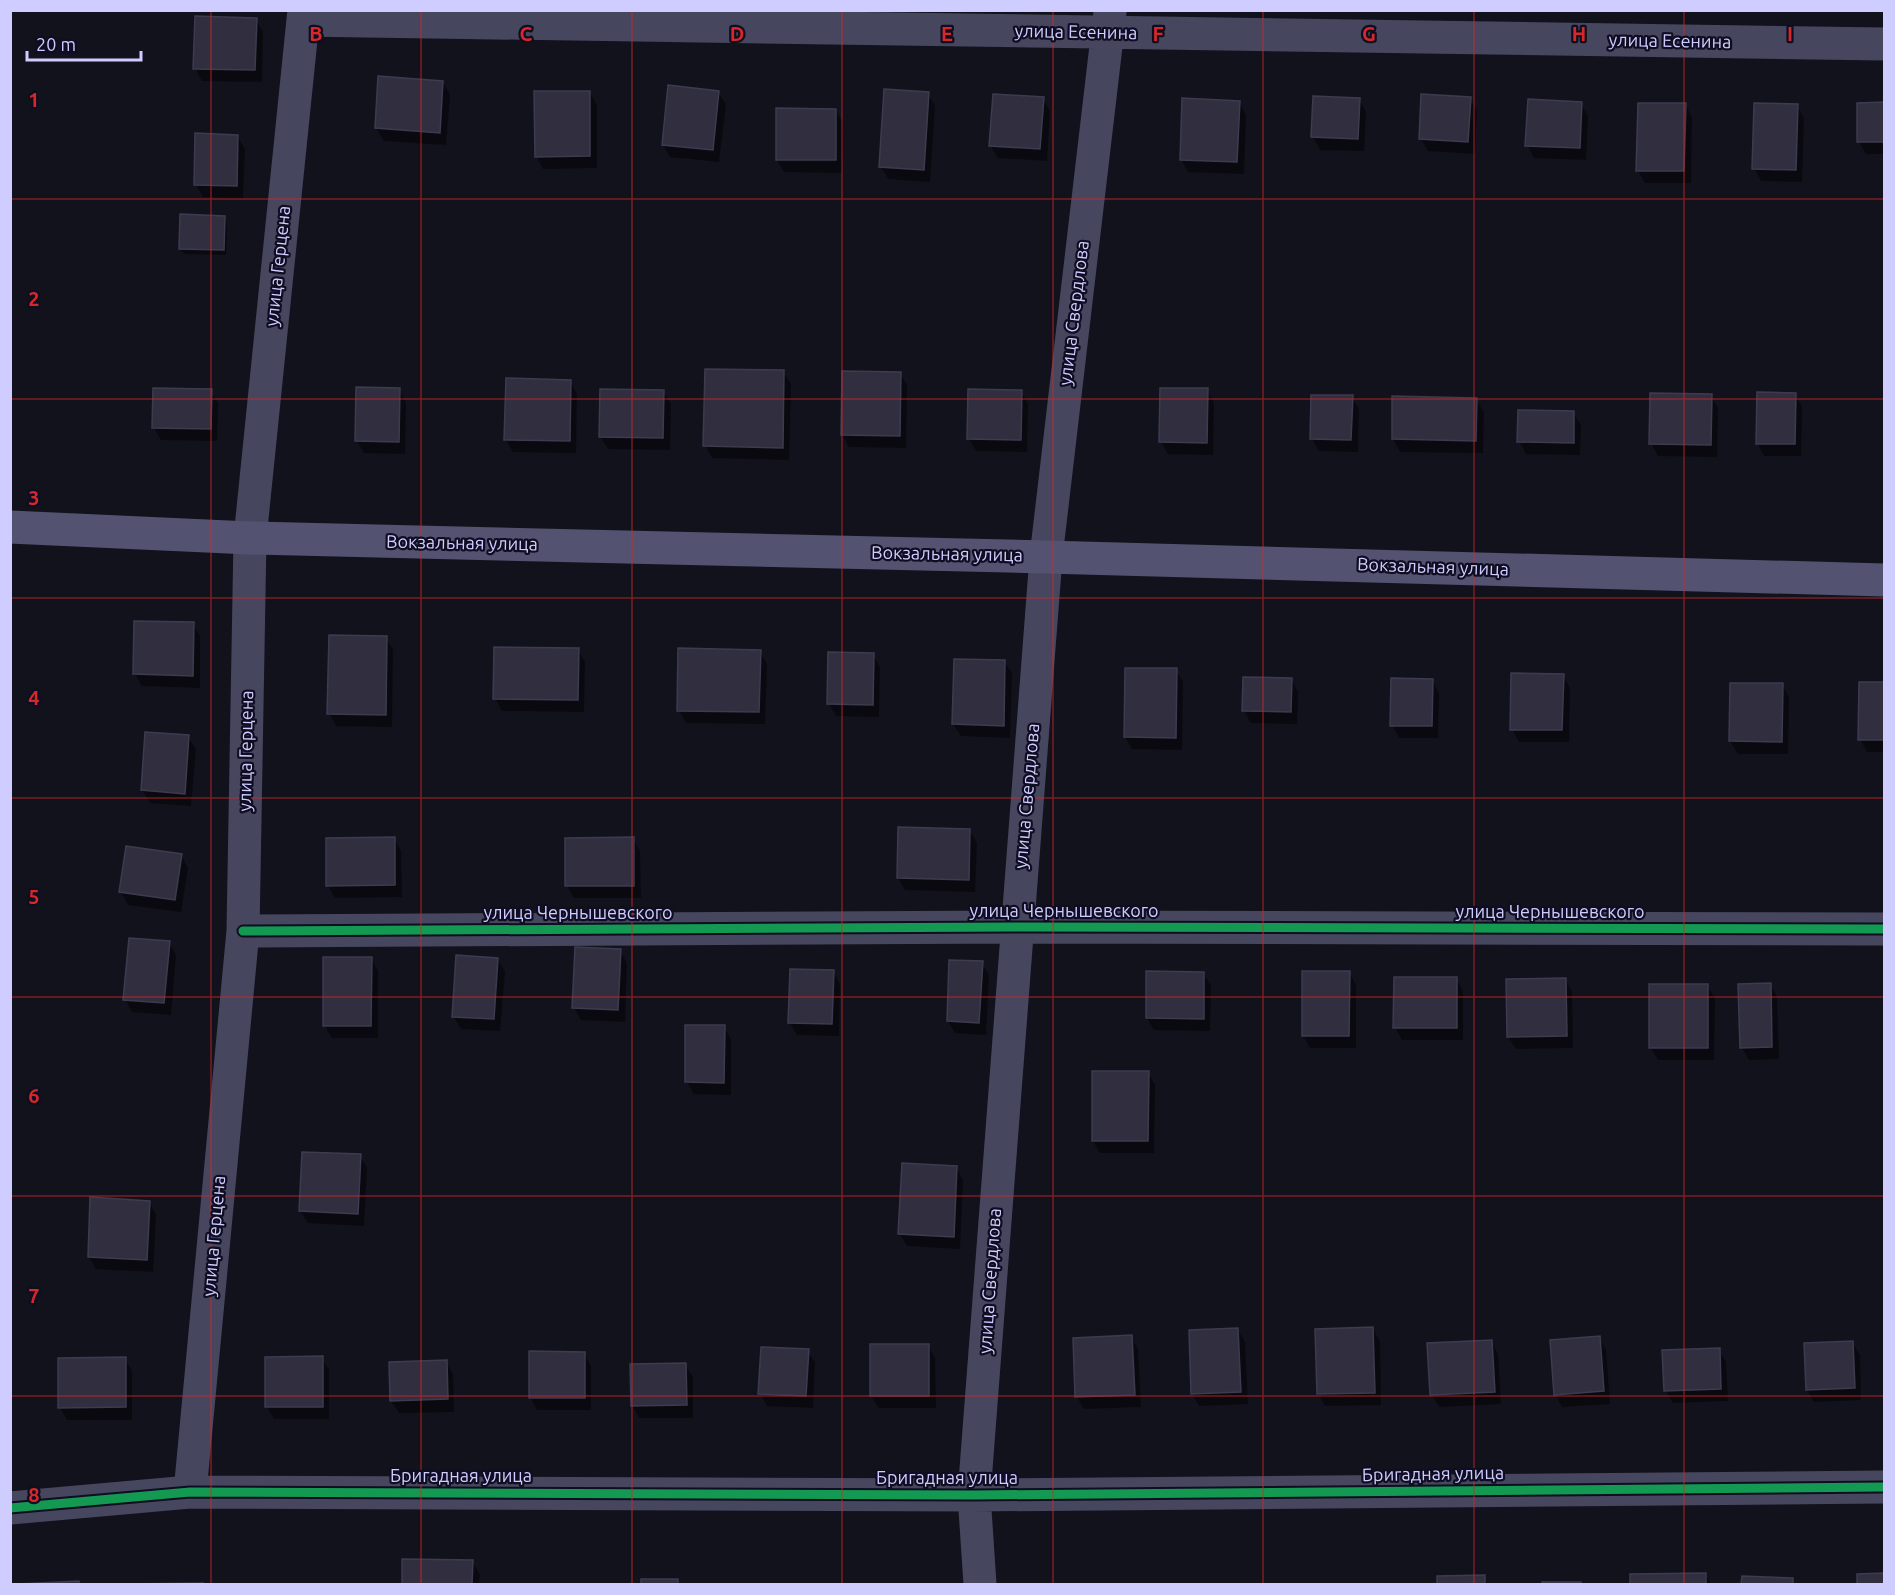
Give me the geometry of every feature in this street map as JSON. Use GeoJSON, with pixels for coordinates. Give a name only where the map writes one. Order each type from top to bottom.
{"type":"FeatureCollection","features":[{"type":"Feature","properties":{"kind":"main road","name":"Вокзальная улица"},"geometry":{"type":"LineString","coordinates":[[10,527],[250,538],[1046,556],[1884,580]]}},
{"type":"Feature","properties":{"kind":"street","name":"улица Есенина"},"geometry":{"type":"LineString","coordinates":[[304,15],[1108,22],[1884,44]]}},
{"type":"Feature","properties":{"kind":"street","name":"улица Герцена"},"geometry":{"type":"LineString","coordinates":[[190,1492],[243,931],[250,538],[304,15]]}},
{"type":"Feature","properties":{"kind":"street","name":"улица Свердлова"},"geometry":{"type":"LineString","coordinates":[[980,1584],[974,1495],[1046,556],[1108,22]]}},
{"type":"Feature","properties":{"kind":"street","name":"улица Чернышевского"},"geometry":{"type":"LineString","coordinates":[[243,931],[1016,927],[1884,929]]}},
{"type":"Feature","properties":{"kind":"street","name":"Бригадная улица"},"geometry":{"type":"LineString","coordinates":[[10,1508],[190,1492],[974,1495],[1884,1487]]}},
{"type":"Feature","properties":{"kind":"building"},"geometry":{"type":"Polygon","coordinates":[[[195,16],[257,18],[255,70],[193,69],[195,16]]]}},
{"type":"Feature","properties":{"kind":"building"},"geometry":{"type":"Polygon","coordinates":[[[378,76],[443,81],[440,133],[375,128],[378,76]]]}},
{"type":"Feature","properties":{"kind":"building"},"geometry":{"type":"Polygon","coordinates":[[[668,85],[719,91],[713,150],[662,145],[668,85]]]}},
{"type":"Feature","properties":{"kind":"building"},"geometry":{"type":"Polygon","coordinates":[[[884,89],[929,92],[924,170],[879,167],[884,89]]]}},
{"type":"Feature","properties":{"kind":"building"},"geometry":{"type":"Polygon","coordinates":[[[534,91],[590,91],[590,156],[535,157],[534,91]]]}},
{"type":"Feature","properties":{"kind":"building"},"geometry":{"type":"Polygon","coordinates":[[[993,94],[1044,97],[1040,149],[989,146],[993,94]]]}},
{"type":"Feature","properties":{"kind":"building"},"geometry":{"type":"Polygon","coordinates":[[[1421,94],[1471,97],[1468,142],[1419,139],[1421,94]]]}},
{"type":"Feature","properties":{"kind":"building"},"geometry":{"type":"Polygon","coordinates":[[[1313,96],[1360,98],[1358,139],[1311,137],[1313,96]]]}},
{"type":"Feature","properties":{"kind":"building"},"geometry":{"type":"Polygon","coordinates":[[[1182,98],[1240,101],[1237,162],[1180,160],[1182,98]]]}},
{"type":"Feature","properties":{"kind":"building"},"geometry":{"type":"Polygon","coordinates":[[[1528,99],[1582,102],[1580,148],[1525,146],[1528,99]]]}},
{"type":"Feature","properties":{"kind":"building"},"geometry":{"type":"Polygon","coordinates":[[[1884,102],[1884,142],[1857,142],[1857,103],[1884,102]]]}},
{"type":"Feature","properties":{"kind":"building"},"geometry":{"type":"Polygon","coordinates":[[[1638,103],[1686,103],[1684,171],[1636,171],[1638,103]]]}},
{"type":"Feature","properties":{"kind":"building"},"geometry":{"type":"Polygon","coordinates":[[[1754,103],[1798,104],[1796,170],[1752,169],[1754,103]]]}},
{"type":"Feature","properties":{"kind":"building"},"geometry":{"type":"Polygon","coordinates":[[[776,108],[836,109],[836,160],[776,160],[776,108]]]}},
{"type":"Feature","properties":{"kind":"building"},"geometry":{"type":"Polygon","coordinates":[[[195,133],[238,135],[237,186],[194,185],[195,133]]]}},
{"type":"Feature","properties":{"kind":"building"},"geometry":{"type":"Polygon","coordinates":[[[180,214],[225,216],[224,250],[179,249],[180,214]]]}},
{"type":"Feature","properties":{"kind":"building"},"geometry":{"type":"Polygon","coordinates":[[[705,369],[784,370],[783,448],[703,446],[705,369]]]}},
{"type":"Feature","properties":{"kind":"building"},"geometry":{"type":"Polygon","coordinates":[[[842,371],[901,372],[900,436],[841,435],[842,371]]]}},
{"type":"Feature","properties":{"kind":"building"},"geometry":{"type":"Polygon","coordinates":[[[506,378],[571,380],[570,441],[504,440],[506,378]]]}},
{"type":"Feature","properties":{"kind":"building"},"geometry":{"type":"Polygon","coordinates":[[[356,387],[400,388],[399,442],[355,441],[356,387]]]}},
{"type":"Feature","properties":{"kind":"building"},"geometry":{"type":"Polygon","coordinates":[[[153,388],[212,389],[211,429],[152,428],[153,388]]]}},
{"type":"Feature","properties":{"kind":"building"},"geometry":{"type":"Polygon","coordinates":[[[1160,388],[1208,388],[1207,443],[1159,442],[1160,388]]]}},
{"type":"Feature","properties":{"kind":"building"},"geometry":{"type":"Polygon","coordinates":[[[600,389],[664,390],[663,438],[599,437],[600,389]]]}},
{"type":"Feature","properties":{"kind":"building"},"geometry":{"type":"Polygon","coordinates":[[[968,389],[1022,390],[1021,440],[967,439],[968,389]]]}},
{"type":"Feature","properties":{"kind":"building"},"geometry":{"type":"Polygon","coordinates":[[[1757,392],[1796,393],[1795,444],[1756,444],[1757,392]]]}},
{"type":"Feature","properties":{"kind":"building"},"geometry":{"type":"Polygon","coordinates":[[[1650,393],[1712,394],[1711,445],[1649,444],[1650,393]]]}},
{"type":"Feature","properties":{"kind":"building"},"geometry":{"type":"Polygon","coordinates":[[[1311,395],[1353,395],[1351,440],[1310,439],[1311,395]]]}},
{"type":"Feature","properties":{"kind":"building"},"geometry":{"type":"Polygon","coordinates":[[[1392,396],[1477,398],[1476,441],[1392,439],[1392,396]]]}},
{"type":"Feature","properties":{"kind":"building"},"geometry":{"type":"Polygon","coordinates":[[[1518,410],[1574,411],[1574,443],[1517,442],[1518,410]]]}},
{"type":"Feature","properties":{"kind":"building"},"geometry":{"type":"Polygon","coordinates":[[[134,621],[194,622],[193,676],[133,674],[134,621]]]}},
{"type":"Feature","properties":{"kind":"building"},"geometry":{"type":"Polygon","coordinates":[[[329,635],[387,636],[386,715],[327,714],[329,635]]]}},
{"type":"Feature","properties":{"kind":"building"},"geometry":{"type":"Polygon","coordinates":[[[494,647],[579,648],[578,700],[493,699],[494,647]]]}},
{"type":"Feature","properties":{"kind":"building"},"geometry":{"type":"Polygon","coordinates":[[[678,648],[761,650],[759,712],[677,711],[678,648]]]}},
{"type":"Feature","properties":{"kind":"building"},"geometry":{"type":"Polygon","coordinates":[[[828,652],[874,653],[873,705],[827,704],[828,652]]]}},
{"type":"Feature","properties":{"kind":"building"},"geometry":{"type":"Polygon","coordinates":[[[954,659],[1005,660],[1004,726],[952,724],[954,659]]]}},
{"type":"Feature","properties":{"kind":"building"},"geometry":{"type":"Polygon","coordinates":[[[1125,668],[1177,668],[1176,738],[1124,737],[1125,668]]]}},
{"type":"Feature","properties":{"kind":"building"},"geometry":{"type":"Polygon","coordinates":[[[1511,673],[1564,674],[1562,730],[1510,730],[1511,673]]]}},
{"type":"Feature","properties":{"kind":"building"},"geometry":{"type":"Polygon","coordinates":[[[1243,677],[1292,678],[1291,712],[1242,711],[1243,677]]]}},
{"type":"Feature","properties":{"kind":"building"},"geometry":{"type":"Polygon","coordinates":[[[1391,678],[1433,679],[1432,726],[1390,726],[1391,678]]]}},
{"type":"Feature","properties":{"kind":"building"},"geometry":{"type":"Polygon","coordinates":[[[1859,682],[1884,682],[1884,740],[1858,740],[1859,682]]]}},
{"type":"Feature","properties":{"kind":"building"},"geometry":{"type":"Polygon","coordinates":[[[1730,683],[1783,683],[1782,742],[1729,741],[1730,683]]]}},
{"type":"Feature","properties":{"kind":"building"},"geometry":{"type":"Polygon","coordinates":[[[145,732],[189,735],[185,794],[141,790],[145,732]]]}},
{"type":"Feature","properties":{"kind":"building"},"geometry":{"type":"Polygon","coordinates":[[[898,827],[970,829],[969,880],[897,878],[898,827]]]}},
{"type":"Feature","properties":{"kind":"building"},"geometry":{"type":"Polygon","coordinates":[[[395,837],[395,885],[326,886],[326,838],[395,837]]]}},
{"type":"Feature","properties":{"kind":"building"},"geometry":{"type":"Polygon","coordinates":[[[634,837],[634,886],[565,886],[565,838],[634,837]]]}},
{"type":"Feature","properties":{"kind":"building"},"geometry":{"type":"Polygon","coordinates":[[[126,846],[182,854],[175,900],[119,892],[126,846]]]}},
{"type":"Feature","properties":{"kind":"building"},"geometry":{"type":"Polygon","coordinates":[[[129,938],[170,941],[164,1003],[123,1000],[129,938]]]}},
{"type":"Feature","properties":{"kind":"building"},"geometry":{"type":"Polygon","coordinates":[[[575,947],[621,949],[618,1010],[572,1008],[575,947]]]}},
{"type":"Feature","properties":{"kind":"building"},"geometry":{"type":"Polygon","coordinates":[[[456,955],[498,958],[494,1019],[452,1017],[456,955]]]}},
{"type":"Feature","properties":{"kind":"building"},"geometry":{"type":"Polygon","coordinates":[[[323,957],[372,957],[371,1026],[323,1026],[323,957]]]}},
{"type":"Feature","properties":{"kind":"building"},"geometry":{"type":"Polygon","coordinates":[[[949,960],[983,961],[979,1023],[947,1021],[949,960]]]}},
{"type":"Feature","properties":{"kind":"building"},"geometry":{"type":"Polygon","coordinates":[[[790,969],[834,970],[832,1024],[788,1023],[790,969]]]}},
{"type":"Feature","properties":{"kind":"building"},"geometry":{"type":"Polygon","coordinates":[[[1146,971],[1204,972],[1204,1019],[1146,1018],[1146,971]]]}},
{"type":"Feature","properties":{"kind":"building"},"geometry":{"type":"Polygon","coordinates":[[[1302,971],[1350,971],[1349,1036],[1302,1036],[1302,971]]]}},
{"type":"Feature","properties":{"kind":"building"},"geometry":{"type":"Polygon","coordinates":[[[1394,977],[1457,977],[1457,1028],[1393,1028],[1394,977]]]}},
{"type":"Feature","properties":{"kind":"building"},"geometry":{"type":"Polygon","coordinates":[[[1566,978],[1567,1036],[1507,1037],[1506,979],[1566,978]]]}},
{"type":"Feature","properties":{"kind":"building"},"geometry":{"type":"Polygon","coordinates":[[[1771,983],[1772,1047],[1740,1048],[1738,984],[1771,983]]]}},
{"type":"Feature","properties":{"kind":"building"},"geometry":{"type":"Polygon","coordinates":[[[1649,984],[1708,984],[1708,1048],[1649,1048],[1649,984]]]}},
{"type":"Feature","properties":{"kind":"building"},"geometry":{"type":"Polygon","coordinates":[[[685,1025],[725,1025],[724,1083],[685,1082],[685,1025]]]}},
{"type":"Feature","properties":{"kind":"building"},"geometry":{"type":"Polygon","coordinates":[[[1092,1071],[1149,1071],[1148,1141],[1092,1141],[1092,1071]]]}},
{"type":"Feature","properties":{"kind":"building"},"geometry":{"type":"Polygon","coordinates":[[[302,1152],[361,1154],[358,1214],[299,1211],[302,1152]]]}},
{"type":"Feature","properties":{"kind":"building"},"geometry":{"type":"Polygon","coordinates":[[[902,1163],[957,1166],[954,1237],[898,1234],[902,1163]]]}},
{"type":"Feature","properties":{"kind":"building"},"geometry":{"type":"Polygon","coordinates":[[[90,1197],[150,1201],[147,1260],[88,1257],[90,1197]]]}},
{"type":"Feature","properties":{"kind":"building"},"geometry":{"type":"Polygon","coordinates":[[[1373,1327],[1375,1393],[1317,1394],[1315,1329],[1373,1327]]]}},
{"type":"Feature","properties":{"kind":"building"},"geometry":{"type":"Polygon","coordinates":[[[1238,1328],[1241,1392],[1191,1394],[1189,1330],[1238,1328]]]}},
{"type":"Feature","properties":{"kind":"building"},"geometry":{"type":"Polygon","coordinates":[[[1132,1335],[1135,1395],[1075,1397],[1073,1338],[1132,1335]]]}},
{"type":"Feature","properties":{"kind":"building"},"geometry":{"type":"Polygon","coordinates":[[[1600,1336],[1604,1391],[1554,1395],[1550,1340],[1600,1336]]]}},
{"type":"Feature","properties":{"kind":"building"},"geometry":{"type":"Polygon","coordinates":[[[1492,1340],[1495,1392],[1430,1395],[1427,1343],[1492,1340]]]}},
{"type":"Feature","properties":{"kind":"building"},"geometry":{"type":"Polygon","coordinates":[[[1853,1341],[1855,1388],[1806,1390],[1804,1343],[1853,1341]]]}},
{"type":"Feature","properties":{"kind":"building"},"geometry":{"type":"Polygon","coordinates":[[[870,1344],[929,1344],[929,1396],[870,1396],[870,1344]]]}},
{"type":"Feature","properties":{"kind":"building"},"geometry":{"type":"Polygon","coordinates":[[[761,1347],[809,1349],[806,1396],[758,1394],[761,1347]]]}},
{"type":"Feature","properties":{"kind":"building"},"geometry":{"type":"Polygon","coordinates":[[[1720,1348],[1721,1389],[1664,1391],[1662,1350],[1720,1348]]]}},
{"type":"Feature","properties":{"kind":"building"},"geometry":{"type":"Polygon","coordinates":[[[529,1351],[585,1352],[585,1398],[529,1398],[529,1351]]]}},
{"type":"Feature","properties":{"kind":"building"},"geometry":{"type":"Polygon","coordinates":[[[323,1356],[323,1407],[265,1407],[265,1357],[323,1356]]]}},
{"type":"Feature","properties":{"kind":"building"},"geometry":{"type":"Polygon","coordinates":[[[126,1357],[126,1407],[58,1408],[58,1358],[126,1357]]]}},
{"type":"Feature","properties":{"kind":"building"},"geometry":{"type":"Polygon","coordinates":[[[447,1360],[448,1399],[390,1401],[389,1362],[447,1360]]]}},
{"type":"Feature","properties":{"kind":"building"},"geometry":{"type":"Polygon","coordinates":[[[686,1363],[687,1405],[631,1406],[630,1364],[686,1363]]]}},
{"type":"Feature","properties":{"kind":"building"},"geometry":{"type":"Polygon","coordinates":[[[402,1559],[473,1560],[472,1584],[402,1584],[402,1559]]]}},
{"type":"Feature","properties":{"kind":"building"},"geometry":{"type":"Polygon","coordinates":[[[1706,1573],[1706,1584],[1630,1584],[1630,1574],[1706,1573]]]}},
{"type":"Feature","properties":{"kind":"building"},"geometry":{"type":"Polygon","coordinates":[[[1884,1573],[1884,1584],[1857,1584],[1857,1574],[1884,1573]]]}},
{"type":"Feature","properties":{"kind":"building"},"geometry":{"type":"Polygon","coordinates":[[[1485,1575],[1485,1584],[1437,1584],[1437,1576],[1485,1575]]]}},
{"type":"Feature","properties":{"kind":"building"},"geometry":{"type":"Polygon","coordinates":[[[1742,1576],[1793,1578],[1793,1584],[1741,1584],[1742,1576]]]}},
{"type":"Feature","properties":{"kind":"building"},"geometry":{"type":"Polygon","coordinates":[[[641,1579],[678,1579],[678,1584],[641,1584],[641,1579]]]}},
{"type":"Feature","properties":{"kind":"building"},"geometry":{"type":"Polygon","coordinates":[[[79,1581],[79,1584],[17,1584],[79,1581]]]}},
{"type":"Feature","properties":{"kind":"building"},"geometry":{"type":"Polygon","coordinates":[[[1542,1582],[1581,1582],[1581,1584],[1542,1584],[1542,1582]]]}},
{"type":"Feature","properties":{"kind":"building"},"geometry":{"type":"Polygon","coordinates":[[[203,1583],[203,1584],[126,1584],[203,1583]]]}},
{"type":"Feature","properties":{"kind":"cycle path"},"geometry":{"type":"LineString","coordinates":[[243,931],[1016,927],[1884,929]]}},
{"type":"Feature","properties":{"kind":"cycle path"},"geometry":{"type":"LineString","coordinates":[[10,1508],[190,1492],[974,1495],[1884,1487]]}}]}
